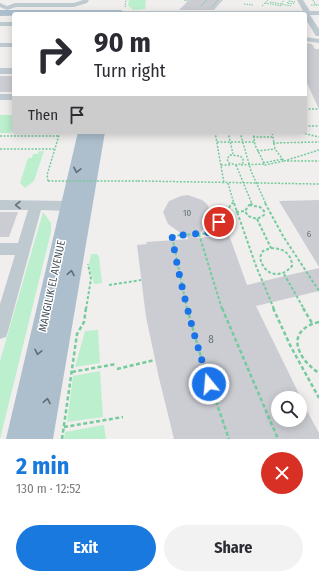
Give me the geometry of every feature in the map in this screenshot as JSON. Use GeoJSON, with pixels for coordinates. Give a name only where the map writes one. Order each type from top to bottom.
{"type":"FeatureCollection","features":[{"type":"Feature","properties":{"kind":"main road"},"geometry":{"type":"LineString","coordinates":[[83,12],[123,8]]}},
{"type":"Feature","properties":{"kind":"main road"},"geometry":{"type":"LineString","coordinates":[[3,10],[20,12]]}},
{"type":"Feature","properties":{"kind":"main road","name":"MANGILIK EL AVENUE"},"geometry":{"type":"LineString","coordinates":[[19,439],[85,134]]}},
{"type":"Feature","properties":{"kind":"main road","name":"MANGILIK EL AVENUE"},"geometry":{"type":"LineString","coordinates":[[40,439],[98,134]]}},
{"type":"Feature","properties":{"kind":"street"},"geometry":{"type":"LineString","coordinates":[[3,10],[15,5],[74,5],[85,2],[86,0]]}},
{"type":"Feature","properties":{"kind":"street"},"geometry":{"type":"LineString","coordinates":[[300,0],[306,12]]}},
{"type":"Feature","properties":{"kind":"street"},"geometry":{"type":"LineString","coordinates":[[123,8],[242,12]]}},
{"type":"Feature","properties":{"kind":"street"},"geometry":{"type":"LineString","coordinates":[[319,13],[307,13],[319,34]]}},
{"type":"Feature","properties":{"kind":"street"},"geometry":{"type":"LineString","coordinates":[[0,24],[12,24]]}},
{"type":"Feature","properties":{"kind":"street"},"geometry":{"type":"LineString","coordinates":[[307,39],[319,41]]}},
{"type":"Feature","properties":{"kind":"street"},"geometry":{"type":"LineString","coordinates":[[0,45],[12,45]]}},
{"type":"Feature","properties":{"kind":"street"},"geometry":{"type":"LineString","coordinates":[[0,71],[12,71]]}},
{"type":"Feature","properties":{"kind":"street"},"geometry":{"type":"LineString","coordinates":[[0,97],[12,97]]}},
{"type":"Feature","properties":{"kind":"street"},"geometry":{"type":"LineString","coordinates":[[0,205],[69,206]]}},
{"type":"Feature","properties":{"kind":"street"},"geometry":{"type":"LineString","coordinates":[[0,331],[36,205]]}},
{"type":"Feature","properties":{"kind":"street"},"geometry":{"type":"LineString","coordinates":[[0,249],[23,248]]}},
{"type":"Feature","properties":{"kind":"path"},"geometry":{"type":"LineString","coordinates":[[184,0],[188,1]]}},
{"type":"Feature","properties":{"kind":"path"},"geometry":{"type":"LineString","coordinates":[[199,7],[207,0]]}},
{"type":"Feature","properties":{"kind":"path"},"geometry":{"type":"LineString","coordinates":[[313,0],[316,5]]}},
{"type":"Feature","properties":{"kind":"path"},"geometry":{"type":"LineString","coordinates":[[259,10],[267,1],[288,2]]}},
{"type":"Feature","properties":{"kind":"path"},"geometry":{"type":"LineString","coordinates":[[283,2],[294,6]]}},
{"type":"Feature","properties":{"kind":"path"},"geometry":{"type":"LineString","coordinates":[[307,109],[319,109]]}},
{"type":"Feature","properties":{"kind":"path"},"geometry":{"type":"LineString","coordinates":[[307,126],[319,126]]}},
{"type":"Feature","properties":{"kind":"path"},"geometry":{"type":"LineString","coordinates":[[216,134],[224,183]]}},
{"type":"Feature","properties":{"kind":"path"},"geometry":{"type":"LineString","coordinates":[[228,134],[233,154]]}},
{"type":"Feature","properties":{"kind":"path"},"geometry":{"type":"LineString","coordinates":[[240,134],[253,176],[296,256],[319,291]]}},
{"type":"Feature","properties":{"kind":"path"},"geometry":{"type":"LineString","coordinates":[[306,134],[319,137]]}},
{"type":"Feature","properties":{"kind":"path"},"geometry":{"type":"LineString","coordinates":[[0,136],[59,136],[47,175],[48,181],[319,184]]}},
{"type":"Feature","properties":{"kind":"path"},"geometry":{"type":"LineString","coordinates":[[264,164],[257,151],[253,137],[272,137],[275,149],[283,160]]}},
{"type":"Feature","properties":{"kind":"path"},"geometry":{"type":"LineString","coordinates":[[217,142],[254,142]]}},
{"type":"Feature","properties":{"kind":"path"},"geometry":{"type":"LineString","coordinates":[[273,142],[319,142]]}},
{"type":"Feature","properties":{"kind":"path"},"geometry":{"type":"LineString","coordinates":[[0,149],[54,149]]}},
{"type":"Feature","properties":{"kind":"path"},"geometry":{"type":"LineString","coordinates":[[257,151],[275,149]]}},
{"type":"Feature","properties":{"kind":"path"},"geometry":{"type":"LineString","coordinates":[[221,165],[264,164],[319,150]]}},
{"type":"Feature","properties":{"kind":"path"},"geometry":{"type":"LineString","coordinates":[[232,164],[227,159],[228,156],[233,154],[240,156],[243,159],[243,162],[240,165]]}},
{"type":"Feature","properties":{"kind":"path"},"geometry":{"type":"LineString","coordinates":[[283,160],[319,161]]}},
{"type":"Feature","properties":{"kind":"path"},"geometry":{"type":"LineString","coordinates":[[236,165],[252,205]]}},
{"type":"Feature","properties":{"kind":"path"},"geometry":{"type":"LineString","coordinates":[[99,188],[100,181]]}},
{"type":"Feature","properties":{"kind":"path"},"geometry":{"type":"LineString","coordinates":[[228,183],[236,212],[255,265],[298,358],[319,398]]}},
{"type":"Feature","properties":{"kind":"path"},"geometry":{"type":"LineString","coordinates":[[229,439],[209,384],[189,319],[177,269],[172,236],[212,232],[233,202]]}},
{"type":"Feature","properties":{"kind":"path"},"geometry":{"type":"LineString","coordinates":[[236,212],[245,211],[247,207],[252,205],[258,206],[264,211],[270,210]]}},
{"type":"Feature","properties":{"kind":"path"},"geometry":{"type":"LineString","coordinates":[[245,211],[251,218],[257,219],[262,217],[264,211]]}},
{"type":"Feature","properties":{"kind":"path"},"geometry":{"type":"LineString","coordinates":[[257,219],[271,248]]}},
{"type":"Feature","properties":{"kind":"path"},"geometry":{"type":"LineString","coordinates":[[199,234],[224,314],[278,439]]}},
{"type":"Feature","properties":{"kind":"path"},"geometry":{"type":"LineString","coordinates":[[271,248],[283,250],[291,257],[292,266],[290,270],[284,274],[271,273],[261,263],[261,253],[264,250],[271,248]]}},
{"type":"Feature","properties":{"kind":"path"},"geometry":{"type":"LineString","coordinates":[[291,257],[296,256]]}},
{"type":"Feature","properties":{"kind":"path"},"geometry":{"type":"LineString","coordinates":[[62,439],[77,334],[84,322],[91,279],[88,265],[89,257]]}},
{"type":"Feature","properties":{"kind":"path"},"geometry":{"type":"LineString","coordinates":[[255,265],[261,263]]}},
{"type":"Feature","properties":{"kind":"path"},"geometry":{"type":"LineString","coordinates":[[284,274],[312,323]]}},
{"type":"Feature","properties":{"kind":"path"},"geometry":{"type":"LineString","coordinates":[[109,285],[141,280]]}},
{"type":"Feature","properties":{"kind":"path"},"geometry":{"type":"LineString","coordinates":[[319,322],[312,323],[304,327],[299,332],[297,340],[302,357],[308,366],[319,373]]}},
{"type":"Feature","properties":{"kind":"path"},"geometry":{"type":"LineString","coordinates":[[298,358],[302,357]]}},
{"type":"Feature","properties":{"kind":"path"},"geometry":{"type":"LineString","coordinates":[[116,369],[155,360]]}},
{"type":"Feature","properties":{"kind":"path"},"geometry":{"type":"LineString","coordinates":[[72,372],[116,364]]}},
{"type":"Feature","properties":{"kind":"path"},"geometry":{"type":"LineString","coordinates":[[64,427],[123,417]]}},
{"type":"Feature","properties":{"kind":"green space"},"geometry":{"type":"Polygon","coordinates":[[[129,0],[146,0],[145,9],[133,10],[128,5],[129,0]]]}},
{"type":"Feature","properties":{"kind":"green space"},"geometry":{"type":"Polygon","coordinates":[[[0,115],[12,115],[11,133],[0,133],[0,115]]]}},
{"type":"Feature","properties":{"kind":"green space"},"geometry":{"type":"Polygon","coordinates":[[[39,151],[44,151],[34,181],[25,188],[20,183],[28,158],[32,158],[33,154],[38,154],[39,151]]]}},
{"type":"Feature","properties":{"kind":"green space"},"geometry":{"type":"Polygon","coordinates":[[[43,212],[51,223],[51,232],[0,439],[0,361],[43,212]]]}},
{"type":"Feature","properties":{"kind":"green space"},"geometry":{"type":"Polygon","coordinates":[[[91,254],[97,254],[99,257],[102,283],[94,284],[89,265],[91,254]]]}},
{"type":"Feature","properties":{"kind":"green space"},"geometry":{"type":"Polygon","coordinates":[[[98,330],[100,363],[75,367],[85,331],[98,330]]]}},
{"type":"Feature","properties":{"kind":"green space"},"geometry":{"type":"Polygon","coordinates":[[[100,371],[103,417],[67,422],[73,376],[100,371]]]}},
{"type":"Feature","properties":{"kind":"green space"},"geometry":{"type":"Polygon","coordinates":[[[104,425],[106,439],[64,439],[65,432],[104,425]]]}},
{"type":"Feature","properties":{"kind":"building"},"geometry":{"type":"Polygon","coordinates":[[[189,0],[223,0],[214,10],[179,10],[189,0]]]}},
{"type":"Feature","properties":{"kind":"building"},"geometry":{"type":"Polygon","coordinates":[[[307,43],[312,44],[315,49],[319,49],[319,109],[307,83],[307,43]]]}},
{"type":"Feature","properties":{"kind":"building"},"geometry":{"type":"Polygon","coordinates":[[[0,76],[12,76],[12,92],[0,92],[0,76]]]}},
{"type":"Feature","properties":{"kind":"building"},"geometry":{"type":"Polygon","coordinates":[[[188,195],[202,200],[207,204],[212,215],[210,221],[196,238],[229,235],[247,285],[319,268],[319,291],[256,306],[298,391],[271,391],[271,427],[307,427],[307,411],[319,433],[319,439],[174,439],[146,317],[137,245],[147,244],[146,242],[189,239],[168,224],[163,212],[169,201],[188,195]]]}},
{"type":"Feature","properties":{"kind":"building"},"geometry":{"type":"Polygon","coordinates":[[[319,200],[319,267],[279,201],[319,200]]]}},
{"type":"Feature","properties":{"kind":"building"},"geometry":{"type":"Polygon","coordinates":[[[0,212],[18,212],[9,237],[0,237],[0,212]]]}},
{"type":"Feature","properties":{"kind":"route"},"geometry":{"type":"LineString","coordinates":[[209,384],[189,319],[177,269],[172,236],[212,232],[219,222]]}}]}
